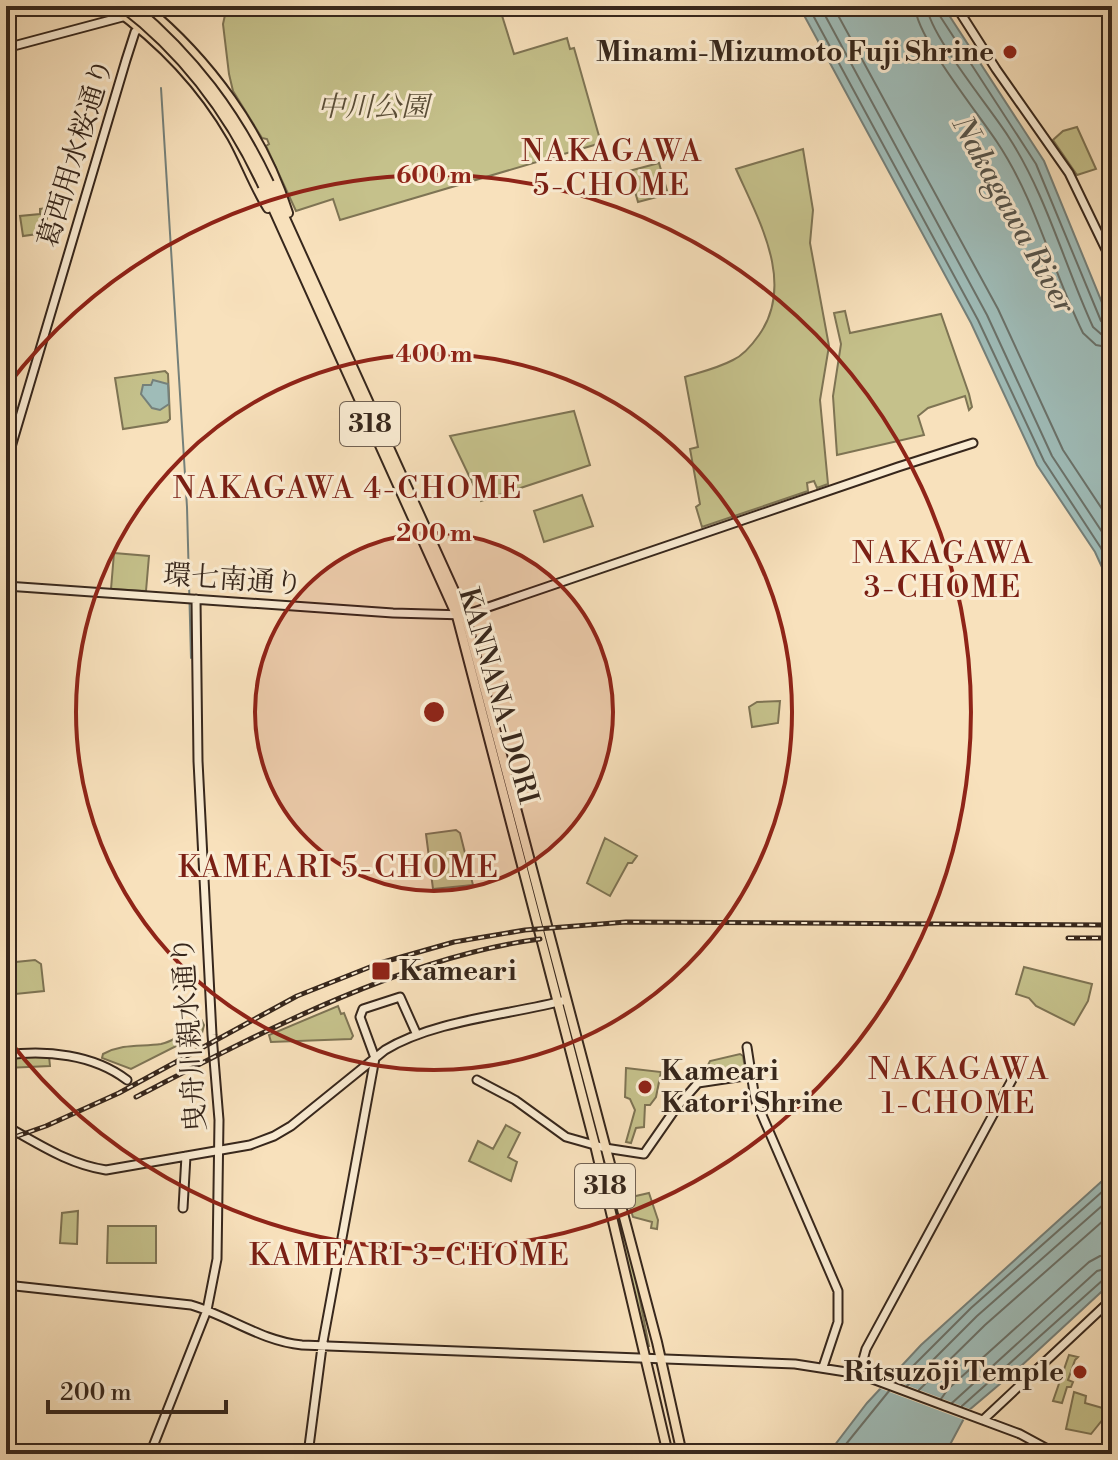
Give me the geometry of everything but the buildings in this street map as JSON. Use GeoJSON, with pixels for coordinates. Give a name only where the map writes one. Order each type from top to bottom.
{"type":"FeatureCollection","features":[{"type":"Feature","properties":{"kind":"main road","name":"318"},"geometry":{"type":"LineString","coordinates":[[111,6],[124,11],[180,67],[215,111],[239,150],[265,204],[288,233]]}},
{"type":"Feature","properties":{"kind":"main road","name":"KANNANA-DORI"},"geometry":{"type":"LineString","coordinates":[[133,6],[166,34],[207,80],[242,131],[461,615],[562,1001]]}},
{"type":"Feature","properties":{"kind":"main road"},"geometry":{"type":"LineString","coordinates":[[124,11],[167,6],[171,30]]}},
{"type":"Feature","properties":{"kind":"main road","name":"318"},"geometry":{"type":"LineString","coordinates":[[149,10],[220,84],[243,119],[283,197],[288,233]]}},
{"type":"Feature","properties":{"kind":"main road","name":"KANNANA-DORI"},"geometry":{"type":"LineString","coordinates":[[124,11],[161,39],[204,86],[266,184]]}},
{"type":"Feature","properties":{"kind":"main road","name":"318"},"geometry":{"type":"LineString","coordinates":[[562,1001],[668,1454]]}},
{"type":"Feature","properties":{"kind":"main road","name":"318"},"geometry":{"type":"LineString","coordinates":[[562,1001],[605,1148],[682,1454]]}},
{"type":"Feature","properties":{"kind":"street"},"geometry":{"type":"LineString","coordinates":[[956,6],[1069,173],[1112,262]]}},
{"type":"Feature","properties":{"kind":"street","name":"葛西用水桜通り"},"geometry":{"type":"LineString","coordinates":[[6,464],[126,60],[135,32],[149,10]]}},
{"type":"Feature","properties":{"kind":"street"},"geometry":{"type":"LineString","coordinates":[[6,48],[124,11]]}},
{"type":"Feature","properties":{"kind":"street"},"geometry":{"type":"LineString","coordinates":[[461,615],[973,443]]}},
{"type":"Feature","properties":{"kind":"street","name":"環七南通り"},"geometry":{"type":"LineString","coordinates":[[6,586],[461,615]]}},
{"type":"Feature","properties":{"kind":"street","name":"曳舟川親水通り"},"geometry":{"type":"LineString","coordinates":[[150,1454],[207,1310],[217,1259],[219,1149],[198,761],[196,599]]}},
{"type":"Feature","properties":{"kind":"street"},"geometry":{"type":"LineString","coordinates":[[308,1454],[322,1347],[375,1058],[360,1017],[362,1010],[397,997],[403,1001],[417,1035]]}},
{"type":"Feature","properties":{"kind":"street"},"geometry":{"type":"LineString","coordinates":[[6,1126],[84,1167],[115,1170],[250,1145],[284,1131],[394,1044],[417,1035],[562,1001]]}},
{"type":"Feature","properties":{"kind":"street"},"geometry":{"type":"LineString","coordinates":[[747,1047],[755,1099],[838,1291],[838,1322],[823,1367]]}},
{"type":"Feature","properties":{"kind":"street"},"geometry":{"type":"LineString","coordinates":[[6,1055],[29,1052],[58,1054],[97,1064],[127,1080]]}},
{"type":"Feature","properties":{"kind":"street"},"geometry":{"type":"LineString","coordinates":[[477,1080],[515,1100],[563,1135],[605,1148],[644,1154],[698,1083],[751,1075]]}},
{"type":"Feature","properties":{"kind":"street"},"geometry":{"type":"LineString","coordinates":[[859,1374],[866,1349],[1014,1076]]}},
{"type":"Feature","properties":{"kind":"street"},"geometry":{"type":"LineString","coordinates":[[183,1208],[186,1156]]}},
{"type":"Feature","properties":{"kind":"street"},"geometry":{"type":"LineString","coordinates":[[6,1285],[178,1303],[207,1310],[270,1339],[322,1347],[823,1367],[859,1374],[1042,1444],[1057,1454]]}},
{"type":"Feature","properties":{"kind":"street"},"geometry":{"type":"LineString","coordinates":[[980,1419],[1112,1299]]}},
{"type":"Feature","properties":{"kind":"street"},"geometry":{"type":"LineString","coordinates":[[1040,1454],[1042,1444]]}},
{"type":"Feature","properties":{"kind":"green space","name":"中川公園"},"geometry":{"type":"Polygon","coordinates":[[[227,6],[499,6],[514,54],[567,38],[570,49],[574,48],[601,143],[340,220],[333,199],[296,211],[266,146],[269,144],[267,139],[262,138],[233,91],[223,24],[227,6]]]}},
{"type":"Feature","properties":{"kind":"green space"},"geometry":{"type":"Polygon","coordinates":[[[1077,127],[1096,169],[1077,175],[1053,140],[1063,131],[1077,127]]]}},
{"type":"Feature","properties":{"kind":"green space"},"geometry":{"type":"Polygon","coordinates":[[[803,149],[813,210],[810,243],[829,346],[820,400],[828,484],[817,488],[814,481],[807,483],[808,491],[702,527],[696,507],[700,504],[690,449],[698,447],[685,377],[721,365],[744,353],[770,315],[774,294],[770,251],[736,169],[803,149]]]}},
{"type":"Feature","properties":{"kind":"green space"},"geometry":{"type":"Polygon","coordinates":[[[659,163],[668,194],[638,202],[629,171],[659,163]]]}},
{"type":"Feature","properties":{"kind":"green space"},"geometry":{"type":"Polygon","coordinates":[[[49,208],[44,233],[23,236],[20,216],[40,214],[40,209],[49,208]]]}},
{"type":"Feature","properties":{"kind":"green space"},"geometry":{"type":"Polygon","coordinates":[[[845,311],[850,333],[941,314],[972,407],[969,410],[965,396],[928,408],[918,416],[924,435],[837,455],[833,396],[841,344],[834,313],[845,311]]]}},
{"type":"Feature","properties":{"kind":"green space"},"geometry":{"type":"Polygon","coordinates":[[[165,371],[168,374],[170,419],[123,429],[115,378],[165,371]]]}},
{"type":"Feature","properties":{"kind":"green space"},"geometry":{"type":"Polygon","coordinates":[[[574,411],[590,465],[481,501],[450,436],[574,411]]]}},
{"type":"Feature","properties":{"kind":"green space"},"geometry":{"type":"Polygon","coordinates":[[[582,495],[593,526],[544,542],[534,511],[582,495]]]}},
{"type":"Feature","properties":{"kind":"green space"},"geometry":{"type":"Polygon","coordinates":[[[114,553],[149,556],[146,591],[111,589],[114,553]]]}},
{"type":"Feature","properties":{"kind":"green space"},"geometry":{"type":"Polygon","coordinates":[[[780,701],[778,723],[752,727],[749,707],[757,702],[780,701]]]}},
{"type":"Feature","properties":{"kind":"green space"},"geometry":{"type":"Polygon","coordinates":[[[456,830],[460,833],[473,885],[433,889],[426,834],[456,830]]]}},
{"type":"Feature","properties":{"kind":"green space"},"geometry":{"type":"Polygon","coordinates":[[[605,838],[637,856],[632,863],[628,863],[610,896],[587,883],[605,838]]]}},
{"type":"Feature","properties":{"kind":"green space"},"geometry":{"type":"Polygon","coordinates":[[[35,960],[41,964],[44,991],[6,995],[6,963],[35,960]]]}},
{"type":"Feature","properties":{"kind":"green space"},"geometry":{"type":"Polygon","coordinates":[[[1024,967],[1092,984],[1088,1001],[1074,1025],[1036,1006],[1029,998],[1016,994],[1024,967]]]}},
{"type":"Feature","properties":{"kind":"green space"},"geometry":{"type":"Polygon","coordinates":[[[338,1006],[341,1014],[344,1013],[353,1036],[351,1039],[271,1042],[269,1035],[338,1006]]]}},
{"type":"Feature","properties":{"kind":"green space"},"geometry":{"type":"Polygon","coordinates":[[[202,1021],[202,1033],[131,1069],[102,1058],[103,1054],[118,1048],[166,1043],[198,1029],[202,1021]]]}},
{"type":"Feature","properties":{"kind":"green space"},"geometry":{"type":"Polygon","coordinates":[[[740,1054],[745,1068],[742,1070],[705,1076],[710,1061],[740,1054]]]}},
{"type":"Feature","properties":{"kind":"green space"},"geometry":{"type":"Polygon","coordinates":[[[49,1056],[50,1066],[6,1068],[6,1058],[49,1056]]]}},
{"type":"Feature","properties":{"kind":"green space"},"geometry":{"type":"Polygon","coordinates":[[[626,1068],[661,1072],[656,1097],[650,1105],[645,1105],[644,1127],[636,1128],[631,1143],[626,1142],[635,1110],[630,1099],[625,1097],[626,1068]]]}},
{"type":"Feature","properties":{"kind":"green space"},"geometry":{"type":"Polygon","coordinates":[[[506,1125],[520,1133],[508,1157],[517,1162],[511,1181],[469,1161],[478,1141],[493,1149],[506,1125]]]}},
{"type":"Feature","properties":{"kind":"green space"},"geometry":{"type":"Polygon","coordinates":[[[605,1165],[633,1265],[649,1346],[645,1346],[605,1165]]]}},
{"type":"Feature","properties":{"kind":"green space"},"geometry":{"type":"Polygon","coordinates":[[[649,1193],[658,1220],[657,1229],[651,1228],[652,1222],[633,1217],[627,1198],[649,1193]]]}},
{"type":"Feature","properties":{"kind":"green space"},"geometry":{"type":"Polygon","coordinates":[[[78,1211],[77,1244],[60,1243],[62,1213],[78,1211]]]}},
{"type":"Feature","properties":{"kind":"green space"},"geometry":{"type":"Polygon","coordinates":[[[108,1226],[156,1226],[156,1263],[107,1263],[108,1226]]]}},
{"type":"Feature","properties":{"kind":"green space"},"geometry":{"type":"Polygon","coordinates":[[[1069,1355],[1078,1357],[1068,1380],[1073,1382],[1071,1387],[1067,1387],[1062,1403],[1053,1401],[1069,1355]]]}},
{"type":"Feature","properties":{"kind":"green space"},"geometry":{"type":"Polygon","coordinates":[[[1074,1392],[1086,1396],[1085,1403],[1106,1409],[1103,1419],[1091,1434],[1066,1429],[1074,1392]]]}},
{"type":"Feature","properties":{"kind":"water","name":"Nakagawa River"},"geometry":{"type":"Polygon","coordinates":[[[799,6],[943,6],[1044,161],[1112,327],[1112,589],[1095,552],[1037,465],[971,323],[799,6]]]}},
{"type":"Feature","properties":{"kind":"water"},"geometry":{"type":"Polygon","coordinates":[[[153,380],[168,384],[169,404],[160,410],[152,408],[141,394],[143,385],[151,385],[153,380]]]}},
{"type":"Feature","properties":{"kind":"water"},"geometry":{"type":"Polygon","coordinates":[[[1112,1172],[1112,1282],[968,1411],[945,1454],[828,1454],[867,1403],[921,1345],[1112,1172]]]}},
{"type":"Feature","properties":{"kind":"pier"},"geometry":{"type":"Polygon","coordinates":[[[885,1377],[975,1411],[967,1421],[876,1387],[885,1377]]]}},
{"type":"Feature","properties":{"kind":"waterway"},"geometry":{"type":"LineString","coordinates":[[161,88],[187,507],[191,658]]}},
{"type":"Feature","properties":{"kind":"railway"},"geometry":{"type":"LineString","coordinates":[[6,1140],[46,1126],[119,1093],[297,996],[380,963],[454,942],[525,930],[626,922],[1112,925]]}},
{"type":"Feature","properties":{"kind":"railway"},"geometry":{"type":"LineString","coordinates":[[1068,938],[1112,938]]}},
{"type":"Feature","properties":{"kind":"railway"},"geometry":{"type":"LineString","coordinates":[[136,1097],[281,1024],[384,980],[488,948],[540,939]]}},
{"type":"Feature","properties":{"kind":"place","name":"Minami-Mizumoto Fuji Shrine"},"geometry":{"type":"Point","coordinates":[1010,52]}},
{"type":"Feature","properties":{"kind":"place","name":"Kameari"},"geometry":{"type":"Point","coordinates":[381,971]}},
{"type":"Feature","properties":{"kind":"place","name":"Kameari Katori Shrine"},"geometry":{"type":"Point","coordinates":[645,1087]}},
{"type":"Feature","properties":{"kind":"place","name":"Ritsuzōji Temple"},"geometry":{"type":"Point","coordinates":[1080,1372]}},
{"type":"Feature","properties":{"kind":"district","name":"NAKAGAWA 5-CHOME"},"geometry":{"type":"Point","coordinates":[612,169]}},
{"type":"Feature","properties":{"kind":"district","name":"NAKAGAWA 4-CHOME"},"geometry":{"type":"Point","coordinates":[348,489]}},
{"type":"Feature","properties":{"kind":"district","name":"NAKAGAWA 3-CHOME"},"geometry":{"type":"Point","coordinates":[943,571]}},
{"type":"Feature","properties":{"kind":"district","name":"KAMEARI 5-CHOME"},"geometry":{"type":"Point","coordinates":[339,868]}},
{"type":"Feature","properties":{"kind":"district","name":"NAKAGAWA 1-CHOME"},"geometry":{"type":"Point","coordinates":[959,1087]}},
{"type":"Feature","properties":{"kind":"district","name":"KAMEARI 3-CHOME"},"geometry":{"type":"Point","coordinates":[410,1256]}}]}
